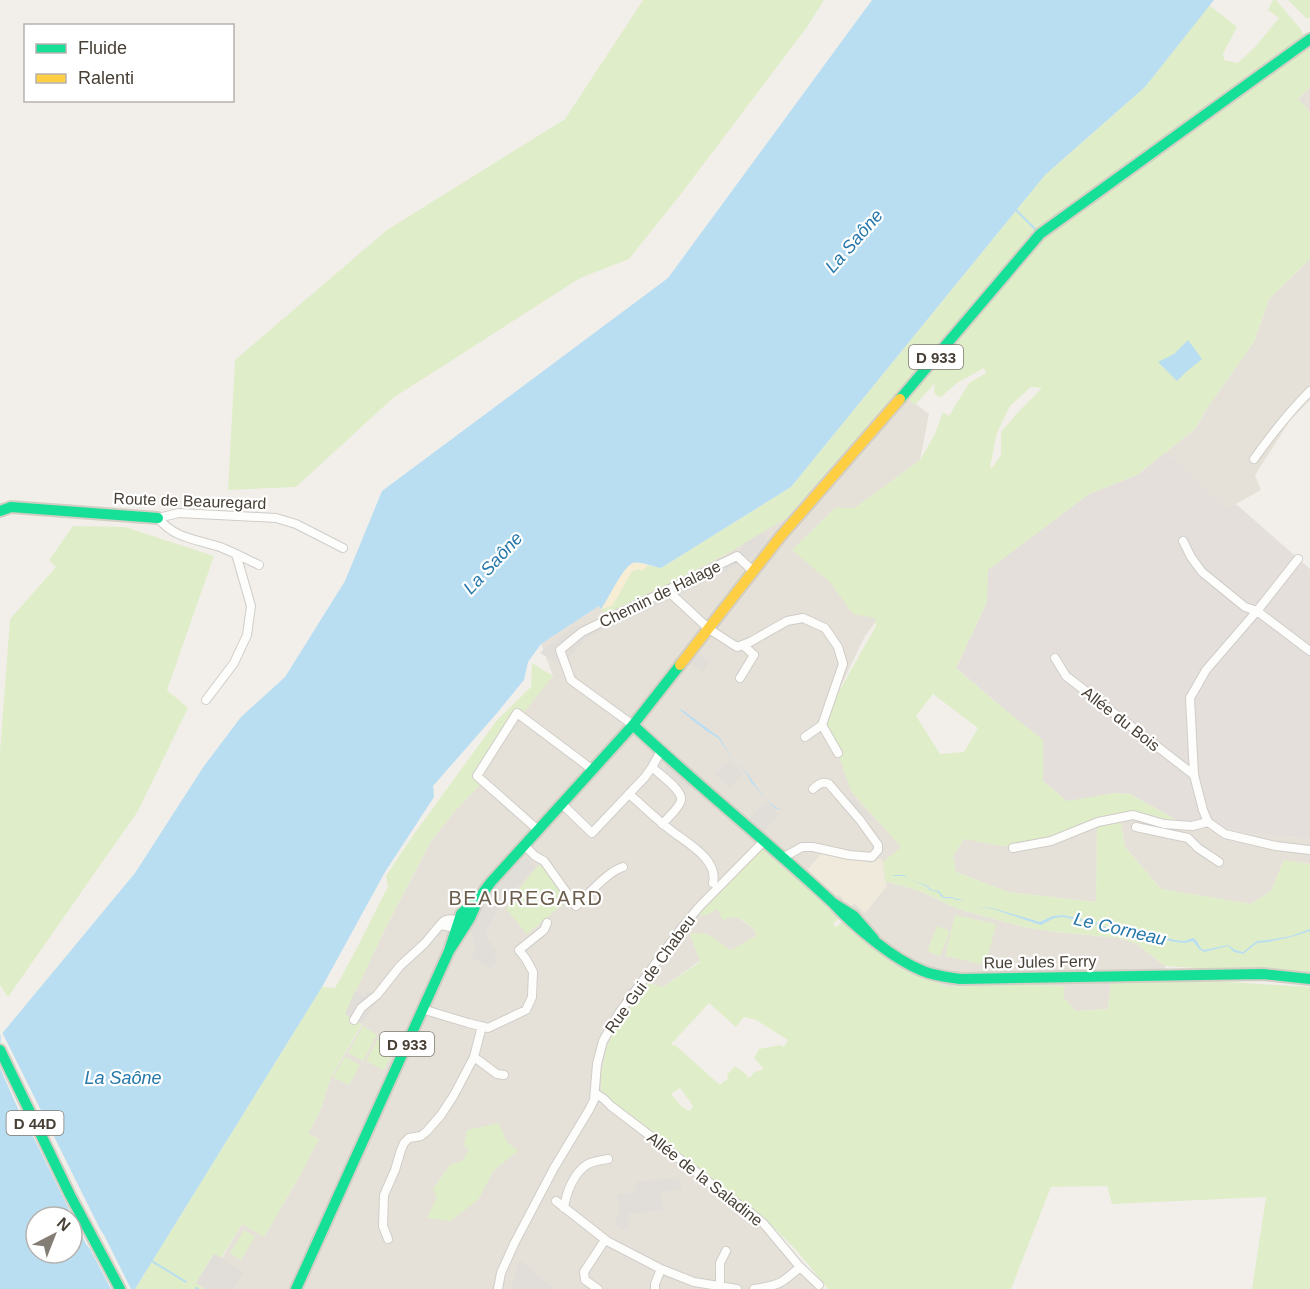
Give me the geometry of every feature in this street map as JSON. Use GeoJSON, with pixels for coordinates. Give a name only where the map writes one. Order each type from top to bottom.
{"type":"FeatureCollection","features":[{"type":"Feature","properties":{"kind":"main road","name":"D 933"},"geometry":{"type":"LineString","coordinates":[[296,1289],[449,951],[460,925],[460,914],[479,898],[633,725],[780,537],[1040,234],[1310,39]]}},
{"type":"Feature","properties":{"kind":"main road","name":"Route de Beauregard"},"geometry":{"type":"LineString","coordinates":[[0,511],[11,507],[158,518]]}},
{"type":"Feature","properties":{"kind":"main road","name":"Route de Beauregard"},"geometry":{"type":"LineString","coordinates":[[0,520],[13,512],[30,508]]}},
{"type":"Feature","properties":{"kind":"main road","name":"Rue Jules Ferry"},"geometry":{"type":"LineString","coordinates":[[633,725],[833,903],[854,916],[888,951],[924,972],[942,978],[960,980],[1217,974],[1263,974],[1310,979]]}},
{"type":"Feature","properties":{"kind":"main road","name":"D 44D"},"geometry":{"type":"LineString","coordinates":[[0,1050],[70,1195],[120,1289]]}},
{"type":"Feature","properties":{"kind":"street"},"geometry":{"type":"LineString","coordinates":[[1254,459],[1291,410],[1310,391]]}},
{"type":"Feature","properties":{"kind":"street","name":"Route de Beauregard"},"geometry":{"type":"LineString","coordinates":[[158,518],[180,513],[276,518],[296,524],[343,548]]}},
{"type":"Feature","properties":{"kind":"street"},"geometry":{"type":"LineString","coordinates":[[158,518],[165,527],[178,535],[221,548],[259,565]]}},
{"type":"Feature","properties":{"kind":"street"},"geometry":{"type":"LineString","coordinates":[[1183,541],[1202,572],[1245,607],[1257,611],[1310,651]]}},
{"type":"Feature","properties":{"kind":"street"},"geometry":{"type":"LineString","coordinates":[[206,700],[234,663],[247,635],[251,606],[236,554]]}},
{"type":"Feature","properties":{"kind":"street","name":"Chemin de Halage"},"geometry":{"type":"LineString","coordinates":[[633,725],[572,680],[560,650],[582,632],[737,556],[753,571]]}},
{"type":"Feature","properties":{"kind":"street"},"geometry":{"type":"LineString","coordinates":[[1298,559],[1206,670],[1190,698],[1194,775],[1208,822],[1225,834],[1276,846],[1310,850]]}},
{"type":"Feature","properties":{"kind":"street"},"geometry":{"type":"LineString","coordinates":[[667,590],[709,629],[737,647],[786,621],[802,618],[825,628],[838,647],[843,664],[822,725],[805,737]]}},
{"type":"Feature","properties":{"kind":"street"},"geometry":{"type":"LineString","coordinates":[[740,678],[754,655],[742,645]]}},
{"type":"Feature","properties":{"kind":"street","name":"Allée du Bois"},"geometry":{"type":"LineString","coordinates":[[1055,658],[1066,676],[1194,775]]}},
{"type":"Feature","properties":{"kind":"street"},"geometry":{"type":"LineString","coordinates":[[538,830],[477,776],[517,713],[593,770]]}},
{"type":"Feature","properties":{"kind":"street"},"geometry":{"type":"LineString","coordinates":[[822,725],[838,753]]}},
{"type":"Feature","properties":{"kind":"street"},"geometry":{"type":"LineString","coordinates":[[562,804],[592,834],[630,794],[652,767],[661,751]]}},
{"type":"Feature","properties":{"kind":"street"},"geometry":{"type":"LineString","coordinates":[[652,767],[678,790],[681,797],[681,802],[662,824]]}},
{"type":"Feature","properties":{"kind":"street"},"geometry":{"type":"LineString","coordinates":[[784,857],[802,848],[813,847],[849,855],[872,857],[878,850],[878,845],[861,820],[830,784],[820,783],[813,789]]}},
{"type":"Feature","properties":{"kind":"street"},"geometry":{"type":"LineString","coordinates":[[630,794],[662,824],[704,856],[712,871],[713,883]]}},
{"type":"Feature","properties":{"kind":"street"},"geometry":{"type":"LineString","coordinates":[[1013,848],[1051,841],[1098,822],[1133,815],[1164,824],[1192,826],[1208,822]]}},
{"type":"Feature","properties":{"kind":"street"},"geometry":{"type":"LineString","coordinates":[[1188,838],[1192,826]]}},
{"type":"Feature","properties":{"kind":"street"},"geometry":{"type":"LineString","coordinates":[[1136,827],[1188,838],[1219,862]]}},
{"type":"Feature","properties":{"kind":"street","name":"Rue Gui de Chabeu"},"geometry":{"type":"LineString","coordinates":[[498,1289],[501,1273],[514,1244],[554,1168],[590,1110],[595,1097],[597,1064],[603,1041],[619,1013],[693,915],[764,842]]}},
{"type":"Feature","properties":{"kind":"street"},"geometry":{"type":"LineString","coordinates":[[524,845],[546,863],[576,906],[607,877],[622,867]]}},
{"type":"Feature","properties":{"kind":"street"},"geometry":{"type":"LineString","coordinates":[[354,1020],[361,1008],[377,995],[400,966],[425,943],[440,925],[453,919],[460,925]]}},
{"type":"Feature","properties":{"kind":"street"},"geometry":{"type":"LineString","coordinates":[[422,1009],[488,1028],[526,1010],[532,997],[533,972],[519,950],[544,930],[548,923]]}},
{"type":"Feature","properties":{"kind":"street"},"geometry":{"type":"LineString","coordinates":[[388,1239],[383,1226],[384,1195],[404,1143],[410,1138],[421,1136],[441,1115],[474,1057],[482,1026]]}},
{"type":"Feature","properties":{"kind":"street"},"geometry":{"type":"LineString","coordinates":[[474,1057],[497,1074],[504,1075]]}},
{"type":"Feature","properties":{"kind":"street","name":"Allée de la Saladine"},"geometry":{"type":"LineString","coordinates":[[595,1097],[604,1099],[751,1213],[764,1224],[800,1267],[819,1285]]}},
{"type":"Feature","properties":{"kind":"street"},"geometry":{"type":"LineString","coordinates":[[564,1208],[570,1186],[584,1166],[590,1162],[608,1159]]}},
{"type":"Feature","properties":{"kind":"street"},"geometry":{"type":"LineString","coordinates":[[556,1201],[605,1239],[661,1269],[694,1282],[737,1289]]}},
{"type":"Feature","properties":{"kind":"street"},"geometry":{"type":"LineString","coordinates":[[598,1289],[585,1280],[584,1272],[605,1239]]}},
{"type":"Feature","properties":{"kind":"street"},"geometry":{"type":"LineString","coordinates":[[720,1287],[720,1263],[726,1251]]}},
{"type":"Feature","properties":{"kind":"street"},"geometry":{"type":"LineString","coordinates":[[754,1289],[778,1287],[800,1267]]}},
{"type":"Feature","properties":{"kind":"street"},"geometry":{"type":"LineString","coordinates":[[656,1289],[655,1284],[661,1269]]}},
{"type":"Feature","properties":{"kind":"shaded area"},"geometry":{"type":"Polygon","coordinates":[[[1310,87],[1310,112],[1298,99],[1310,87]]]}},
{"type":"Feature","properties":{"kind":"shaded area"},"geometry":{"type":"Polygon","coordinates":[[[1310,259],[1310,400],[1290,421],[1255,475],[1261,490],[1227,509],[1166,452],[1195,429],[1207,408],[1254,342],[1269,299],[1310,259]]]}},
{"type":"Feature","properties":{"kind":"shaded area"},"geometry":{"type":"Polygon","coordinates":[[[897,393],[908,398],[929,414],[920,460],[855,508],[929,552],[865,636],[834,700],[851,791],[902,847],[885,881],[920,891],[958,909],[1023,927],[1119,938],[1137,944],[1165,966],[1165,972],[1113,972],[1108,1009],[1063,1012],[1064,986],[1006,984],[948,987],[904,970],[889,961],[762,850],[717,896],[755,930],[756,936],[732,950],[704,958],[663,987],[606,1099],[703,1171],[776,1240],[823,1289],[205,1289],[214,1254],[222,1258],[242,1224],[264,1236],[319,1139],[308,1134],[320,1111],[331,1077],[362,1025],[345,1014],[355,991],[431,841],[454,812],[517,713],[553,676],[541,644],[599,606],[601,609],[772,526],[897,393]]]}},
{"type":"Feature","properties":{"kind":"shaded area"},"geometry":{"type":"Polygon","coordinates":[[[1166,452],[1227,508],[1236,504],[1310,569],[1310,839],[1252,834],[1204,824],[1180,822],[1130,794],[1114,793],[1068,802],[1043,781],[997,703],[956,668],[987,602],[987,570],[1089,494],[1137,475],[1166,452]]]}},
{"type":"Feature","properties":{"kind":"shaded area"},"geometry":{"type":"Polygon","coordinates":[[[762,533],[769,541],[762,550],[729,570],[668,601],[586,638],[562,666],[540,653],[576,626],[582,632],[737,556],[744,543],[762,533]]]}},
{"type":"Feature","properties":{"kind":"shaded area"},"geometry":{"type":"Polygon","coordinates":[[[698,654],[709,662],[703,672],[690,664],[698,654]]]}},
{"type":"Feature","properties":{"kind":"shaded area"},"geometry":{"type":"Polygon","coordinates":[[[730,760],[744,773],[731,788],[714,774],[730,760]]]}},
{"type":"Feature","properties":{"kind":"shaded area"},"geometry":{"type":"Polygon","coordinates":[[[667,765],[690,786],[687,790],[664,769],[667,765]]]}},
{"type":"Feature","properties":{"kind":"shaded area"},"geometry":{"type":"Polygon","coordinates":[[[853,798],[873,819],[870,822],[849,801],[853,798]]]}},
{"type":"Feature","properties":{"kind":"shaded area"},"geometry":{"type":"Polygon","coordinates":[[[765,802],[779,814],[764,832],[749,819],[765,802]]]}},
{"type":"Feature","properties":{"kind":"shaded area"},"geometry":{"type":"Polygon","coordinates":[[[1134,811],[1180,822],[1204,824],[1252,834],[1310,839],[1310,864],[1284,860],[1271,891],[1251,904],[1161,889],[1125,847],[1120,818],[1097,827],[1096,902],[1008,892],[956,872],[941,851],[966,828],[1012,839],[1052,837],[1120,813],[1134,811]]]}},
{"type":"Feature","properties":{"kind":"shaded area"},"geometry":{"type":"Polygon","coordinates":[[[821,854],[871,863],[880,858],[883,862],[887,886],[865,913],[854,903],[850,908],[842,902],[840,895],[836,896],[807,870],[821,854]]]}},
{"type":"Feature","properties":{"kind":"shaded area"},"geometry":{"type":"Polygon","coordinates":[[[527,858],[536,866],[507,899],[485,934],[497,953],[494,955],[498,961],[491,968],[471,957],[475,945],[470,929],[482,905],[518,862],[527,858]]]}},
{"type":"Feature","properties":{"kind":"shaded area"},"geometry":{"type":"Polygon","coordinates":[[[355,991],[364,996],[367,991],[379,997],[362,1024],[345,1014],[355,991]]]}},
{"type":"Feature","properties":{"kind":"shaded area"},"geometry":{"type":"Polygon","coordinates":[[[678,1178],[683,1189],[661,1192],[663,1210],[628,1214],[629,1229],[621,1230],[615,1221],[619,1211],[617,1195],[635,1192],[636,1182],[678,1178]]]}},
{"type":"Feature","properties":{"kind":"shaded area"},"geometry":{"type":"Polygon","coordinates":[[[214,1254],[244,1272],[233,1289],[205,1289],[196,1283],[214,1254]]]}},
{"type":"Feature","properties":{"kind":"shaded area"},"geometry":{"type":"Polygon","coordinates":[[[520,1260],[552,1287],[550,1289],[513,1289],[511,1287],[520,1260]]]}},
{"type":"Feature","properties":{"kind":"green space"},"geometry":{"type":"Polygon","coordinates":[[[643,0],[824,0],[807,27],[629,259],[580,278],[393,398],[296,487],[228,490],[235,360],[387,230],[565,119],[643,0]]]}},
{"type":"Feature","properties":{"kind":"green space"},"geometry":{"type":"Polygon","coordinates":[[[1273,0],[1276,0],[1299,27],[1310,45],[1310,87],[1298,99],[1310,112],[1310,259],[1269,299],[1254,342],[1207,408],[1195,429],[1137,475],[1089,494],[988,570],[987,602],[956,668],[1043,740],[1043,781],[1067,801],[1114,793],[1130,794],[1180,822],[1134,811],[1120,813],[1061,832],[1025,847],[1002,846],[964,839],[953,856],[956,872],[1008,892],[1096,902],[1097,827],[1120,818],[1125,847],[1161,889],[1251,904],[1271,891],[1284,860],[1310,864],[1310,975],[1165,966],[1137,944],[1119,938],[1023,927],[958,909],[920,891],[885,881],[883,862],[901,847],[851,791],[824,722],[876,626],[875,618],[853,614],[830,582],[792,550],[835,508],[855,508],[920,460],[935,434],[943,412],[949,416],[969,383],[986,373],[984,368],[957,383],[941,397],[934,392],[935,383],[915,405],[908,398],[897,393],[786,519],[666,585],[605,614],[601,609],[612,606],[632,571],[639,569],[642,571],[648,565],[661,568],[791,487],[1045,175],[1145,87],[1209,5],[1237,27],[1223,54],[1224,60],[1238,63],[1279,18],[1268,10],[1273,0]],[[1031,387],[1010,406],[997,433],[990,467],[992,468],[1001,455],[1001,432],[1042,388],[1031,387]],[[933,694],[916,716],[940,754],[964,752],[978,728],[933,694]]]}},
{"type":"Feature","properties":{"kind":"green space"},"geometry":{"type":"Polygon","coordinates":[[[1288,0],[1310,0],[1310,17],[1307,19],[1288,0]]]}},
{"type":"Feature","properties":{"kind":"green space"},"geometry":{"type":"Polygon","coordinates":[[[73,526],[125,527],[214,556],[167,690],[188,708],[138,811],[8,997],[0,985],[0,752],[10,619],[56,567],[49,560],[73,526]]]}},
{"type":"Feature","properties":{"kind":"green space"},"geometry":{"type":"Polygon","coordinates":[[[532,663],[553,676],[521,716],[518,714],[477,776],[481,784],[454,812],[431,841],[386,927],[345,1014],[362,1024],[331,1077],[320,1111],[308,1134],[319,1139],[264,1237],[242,1224],[221,1258],[214,1254],[196,1283],[205,1289],[135,1289],[322,987],[335,988],[388,887],[386,876],[497,720],[531,687],[532,663]]]}},
{"type":"Feature","properties":{"kind":"green space"},"geometry":{"type":"Polygon","coordinates":[[[762,849],[840,917],[833,924],[836,927],[844,920],[889,961],[904,970],[948,987],[1006,984],[1064,986],[1064,998],[1076,1011],[1108,1009],[1111,982],[1230,982],[1310,987],[1310,1289],[1252,1289],[1266,1197],[1112,1204],[1107,1186],[1051,1187],[1011,1289],[828,1289],[797,1251],[772,1226],[606,1099],[601,1089],[601,1074],[607,1046],[620,1019],[647,983],[663,987],[700,962],[690,934],[703,933],[731,950],[756,936],[755,930],[737,917],[723,920],[717,909],[707,915],[699,914],[762,849]],[[709,1003],[672,1042],[672,1045],[675,1045],[720,1085],[727,1080],[727,1075],[735,1066],[747,1075],[747,1078],[764,1069],[754,1058],[759,1049],[780,1045],[784,1047],[788,1040],[756,1020],[744,1017],[736,1027],[709,1003]],[[680,1088],[671,1094],[682,1107],[690,1111],[693,1106],[680,1088]]]}},
{"type":"Feature","properties":{"kind":"green space"},"geometry":{"type":"Polygon","coordinates":[[[540,864],[567,901],[527,934],[506,909],[514,895],[540,864]]]}},
{"type":"Feature","properties":{"kind":"green space"},"geometry":{"type":"Polygon","coordinates":[[[955,915],[996,924],[986,965],[945,956],[955,915]]]}},
{"type":"Feature","properties":{"kind":"green space"},"geometry":{"type":"Polygon","coordinates":[[[937,926],[950,931],[940,956],[927,951],[937,926]]]}},
{"type":"Feature","properties":{"kind":"green space"},"geometry":{"type":"Polygon","coordinates":[[[363,1026],[377,1035],[363,1061],[348,1053],[363,1026]]]}},
{"type":"Feature","properties":{"kind":"green space"},"geometry":{"type":"Polygon","coordinates":[[[382,1032],[398,1041],[384,1070],[366,1061],[382,1032]]]}},
{"type":"Feature","properties":{"kind":"green space"},"geometry":{"type":"Polygon","coordinates":[[[345,1057],[360,1065],[349,1085],[333,1077],[345,1057]]]}},
{"type":"Feature","properties":{"kind":"green space"},"geometry":{"type":"Polygon","coordinates":[[[499,1123],[506,1141],[518,1151],[494,1170],[478,1200],[450,1221],[427,1218],[437,1197],[433,1189],[450,1165],[462,1161],[469,1150],[464,1145],[467,1130],[499,1123]]]}},
{"type":"Feature","properties":{"kind":"green space"},"geometry":{"type":"Polygon","coordinates":[[[244,1230],[255,1237],[241,1260],[230,1253],[244,1230]]]}},
{"type":"Feature","properties":{"kind":"sand"},"geometry":{"type":"Polygon","coordinates":[[[636,562],[648,565],[642,571],[639,569],[632,571],[612,606],[601,609],[620,576],[636,562]]]}},
{"type":"Feature","properties":{"kind":"water","name":"La Saône"},"geometry":{"type":"Polygon","coordinates":[[[872,0],[1214,0],[1145,87],[1045,175],[791,487],[661,568],[640,563],[629,565],[601,609],[599,606],[541,644],[528,662],[524,680],[433,786],[434,797],[385,872],[322,987],[135,1289],[0,1289],[0,1036],[135,873],[204,766],[241,717],[285,677],[345,581],[382,491],[668,278],[872,0]]]}},
{"type":"Feature","properties":{"kind":"water"},"geometry":{"type":"Polygon","coordinates":[[[1188,340],[1202,359],[1177,381],[1158,362],[1174,354],[1188,340]]]}},
{"type":"Feature","properties":{"kind":"water"},"geometry":{"type":"Polygon","coordinates":[[[681,709],[719,737],[734,760],[718,738],[681,709]]]}},
{"type":"Feature","properties":{"kind":"water"},"geometry":{"type":"Polygon","coordinates":[[[734,760],[748,774],[766,799],[751,782],[747,774],[734,760]]]}},
{"type":"Feature","properties":{"kind":"water"},"geometry":{"type":"Polygon","coordinates":[[[910,880],[939,891],[944,897],[965,900],[943,898],[938,892],[930,890],[910,880]]]}},
{"type":"Feature","properties":{"kind":"water"},"geometry":{"type":"Polygon","coordinates":[[[976,907],[992,908],[1040,922],[1053,916],[1063,915],[1095,922],[1108,928],[1116,925],[1128,926],[1175,940],[1184,941],[1193,938],[1204,950],[1228,945],[1243,952],[1257,941],[1291,936],[1310,929],[1310,931],[1291,937],[1257,943],[1243,954],[1234,952],[1228,946],[1204,952],[1193,941],[1185,943],[1154,938],[1127,928],[1117,927],[1108,930],[1095,924],[1063,917],[1054,918],[1041,925],[993,909],[976,907]]]}},
{"type":"Feature","properties":{"kind":"pier"},"geometry":{"type":"Polygon","coordinates":[[[1,1030],[131,1289],[111,1289],[84,1240],[84,1205],[67,1205],[0,1068],[1,1030]]]}},
{"type":"Feature","properties":{"kind":"waterway"},"geometry":{"type":"LineString","coordinates":[[1016,210],[1035,229]]}},
{"type":"Feature","properties":{"kind":"waterway"},"geometry":{"type":"LineString","coordinates":[[150,1260],[186,1282]]}},
{"type":"Feature","properties":{"kind":"traffic: fast"},"geometry":{"type":"LineString","coordinates":[[900,399],[1040,234],[1310,39]]}},
{"type":"Feature","properties":{"kind":"traffic: fast"},"geometry":{"type":"LineString","coordinates":[[0,511],[11,507],[158,518]]}},
{"type":"Feature","properties":{"kind":"traffic: fast"},"geometry":{"type":"LineString","coordinates":[[449,951],[470,918],[479,898],[491,882],[633,725],[680,665]]}},
{"type":"Feature","properties":{"kind":"traffic: fast"},"geometry":{"type":"LineString","coordinates":[[633,725],[833,903]]}},
{"type":"Feature","properties":{"kind":"traffic: fast"},"geometry":{"type":"LineString","coordinates":[[296,1289],[449,951],[461,914],[476,900]]}},
{"type":"Feature","properties":{"kind":"traffic: fast"},"geometry":{"type":"LineString","coordinates":[[874,939],[854,916],[833,903],[863,932],[899,959],[923,971],[946,977],[960,979],[1263,974],[1310,979]]}},
{"type":"Feature","properties":{"kind":"traffic: fast"},"geometry":{"type":"LineString","coordinates":[[0,1050],[70,1195],[120,1289]]}},
{"type":"Feature","properties":{"kind":"traffic: slow"},"geometry":{"type":"LineString","coordinates":[[680,665],[780,537],[900,399]]}},
{"type":"Feature","properties":{"kind":"district","name":"BEAUREGARD"},"geometry":{"type":"Point","coordinates":[526,898]}},
{"type":"Feature","properties":{"kind":"water label","name":"Le Corneau"},"geometry":{"type":"Point","coordinates":[1120,929]}}]}
